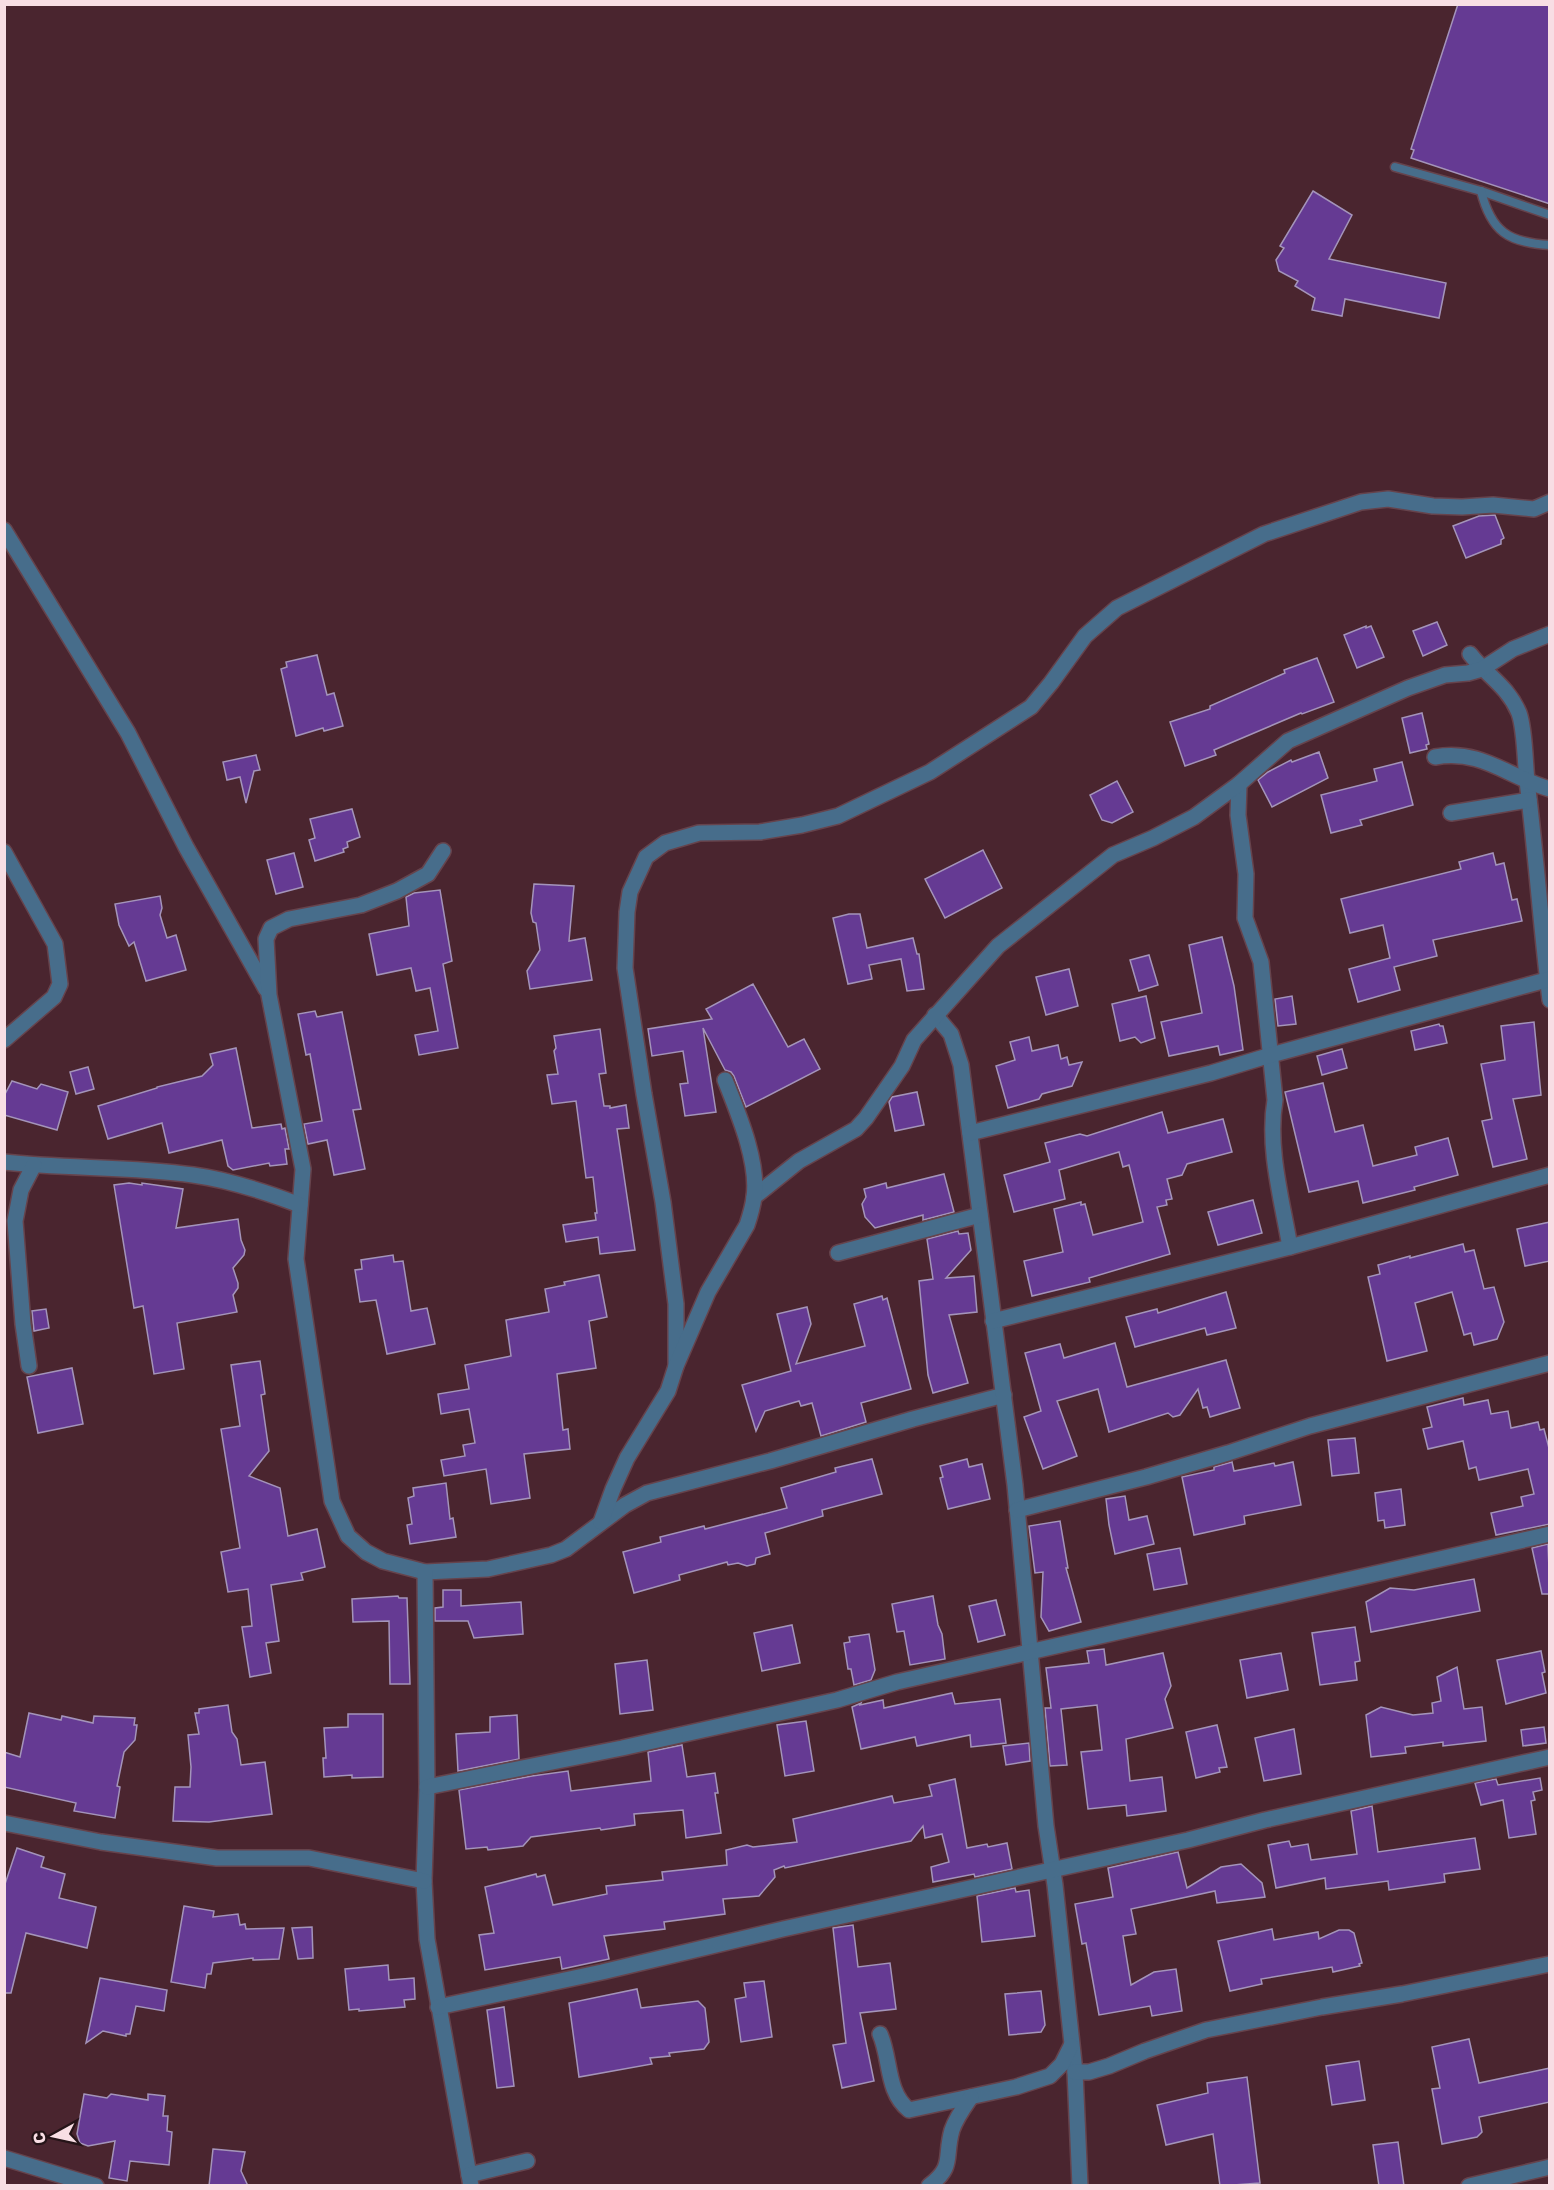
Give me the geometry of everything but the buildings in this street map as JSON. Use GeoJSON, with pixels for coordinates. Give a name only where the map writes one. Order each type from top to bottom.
{"type":"FeatureCollection","features":[{"type":"Feature","properties":{"kind":"street"},"geometry":{"type":"LineString","coordinates":[[676,1366],[676,1304],[665,1213],[626,968],[629,902],[638,871],[646,857],[665,843],[699,832],[760,832],[838,816],[930,772],[1031,707],[1051,684],[1085,636],[1117,608],[1264,534],[1361,502],[1388,499],[1433,506],[1493,505],[1534,509],[1550,502]]}},
{"type":"Feature","properties":{"kind":"street"},"geometry":{"type":"LineString","coordinates":[[4,531],[128,733],[186,847],[269,995]]}},
{"type":"Feature","properties":{"kind":"street"},"geometry":{"type":"LineString","coordinates":[[754,1197],[799,1161],[855,1129],[866,1118],[902,1066],[914,1040],[998,946],[1113,855],[1194,817],[1239,784],[1288,741],[1408,688],[1445,675],[1482,669],[1513,649],[1550,634]]}},
{"type":"Feature","properties":{"kind":"street"},"geometry":{"type":"LineString","coordinates":[[1470,654],[1482,669],[1501,683],[1520,715],[1550,1000]]}},
{"type":"Feature","properties":{"kind":"street"},"geometry":{"type":"LineString","coordinates":[[1435,757],[1467,755],[1550,789]]}},
{"type":"Feature","properties":{"kind":"street"},"geometry":{"type":"LineString","coordinates":[[1239,784],[1238,815],[1246,874],[1245,918],[1261,962],[1275,1100],[1272,1122],[1274,1151],[1290,1247]]}},
{"type":"Feature","properties":{"kind":"street"},"geometry":{"type":"LineString","coordinates":[[1451,813],[1530,801]]}},
{"type":"Feature","properties":{"kind":"street"},"geometry":{"type":"LineString","coordinates":[[443,851],[428,874],[397,891],[361,905],[289,919],[271,928],[266,939],[269,995],[303,1169],[296,1259],[332,1501],[348,1536],[366,1552],[384,1561],[425,1572],[488,1569],[551,1555],[579,1540],[625,1505],[647,1493],[1004,1395]]}},
{"type":"Feature","properties":{"kind":"street"},"geometry":{"type":"LineString","coordinates":[[4,852],[55,944],[60,984],[54,997],[4,1040]]}},
{"type":"Feature","properties":{"kind":"street"},"geometry":{"type":"LineString","coordinates":[[1539,884],[1550,859]]}},
{"type":"Feature","properties":{"kind":"street"},"geometry":{"type":"LineString","coordinates":[[970,1133],[1211,1074],[1271,1055],[1548,979]]}},
{"type":"Feature","properties":{"kind":"street"},"geometry":{"type":"LineString","coordinates":[[935,1015],[951,1034],[961,1065],[1004,1395],[1046,1826],[1053,1870],[1075,2072],[1080,2186]]}},
{"type":"Feature","properties":{"kind":"street"},"geometry":{"type":"LineString","coordinates":[[601,1522],[627,1458],[668,1391],[676,1366],[708,1292],[747,1225],[754,1197],[751,1159],[739,1114],[725,1080]]}},
{"type":"Feature","properties":{"kind":"street"},"geometry":{"type":"LineString","coordinates":[[4,1162],[193,1175],[239,1185],[300,1205]]}},
{"type":"Feature","properties":{"kind":"street"},"geometry":{"type":"LineString","coordinates":[[29,1366],[23,1324],[15,1221],[21,1190],[34,1165]]}},
{"type":"Feature","properties":{"kind":"street"},"geometry":{"type":"LineString","coordinates":[[993,1321],[1290,1247],[1550,1175]]}},
{"type":"Feature","properties":{"kind":"street"},"geometry":{"type":"LineString","coordinates":[[837,1253],[980,1215]]}},
{"type":"Feature","properties":{"kind":"street"},"geometry":{"type":"LineString","coordinates":[[1017,1510],[1187,1465],[1310,1426],[1550,1363]]}},
{"type":"Feature","properties":{"kind":"street"},"geometry":{"type":"LineString","coordinates":[[427,1787],[815,1705],[897,1682],[1550,1534]]}},
{"type":"Feature","properties":{"kind":"street"},"geometry":{"type":"LineString","coordinates":[[425,1572],[427,1787],[424,1881],[427,1939],[438,2007],[470,2180],[527,2161]]}},
{"type":"Feature","properties":{"kind":"street"},"geometry":{"type":"LineString","coordinates":[[438,2007],[602,1972],[1550,1756]]}},
{"type":"Feature","properties":{"kind":"street"},"geometry":{"type":"LineString","coordinates":[[4,1823],[100,1842],[217,1858],[309,1858],[424,1881]]}},
{"type":"Feature","properties":{"kind":"street"},"geometry":{"type":"LineString","coordinates":[[1075,2072],[1089,2072],[1109,2066],[1206,2030],[1550,1964]]}},
{"type":"Feature","properties":{"kind":"street"},"geometry":{"type":"LineString","coordinates":[[880,2034],[885,2045],[894,2091],[900,2103],[909,2110],[971,2097],[1050,2076],[1062,2064],[1071,2045]]}},
{"type":"Feature","properties":{"kind":"street"},"geometry":{"type":"LineString","coordinates":[[929,2186],[945,2171],[952,2130],[971,2097]]}},
{"type":"Feature","properties":{"kind":"street"},"geometry":{"type":"LineString","coordinates":[[4,2158],[96,2186]]}},
{"type":"Feature","properties":{"kind":"street"},"geometry":{"type":"LineString","coordinates":[[1470,2186],[1550,2167]]}},
{"type":"Feature","properties":{"kind":"lane"},"geometry":{"type":"LineString","coordinates":[[1395,167],[1481,191],[1550,215]]}},
{"type":"Feature","properties":{"kind":"lane"},"geometry":{"type":"LineString","coordinates":[[1481,191],[1486,212],[1496,226],[1510,237],[1530,244],[1550,245]]}}]}
